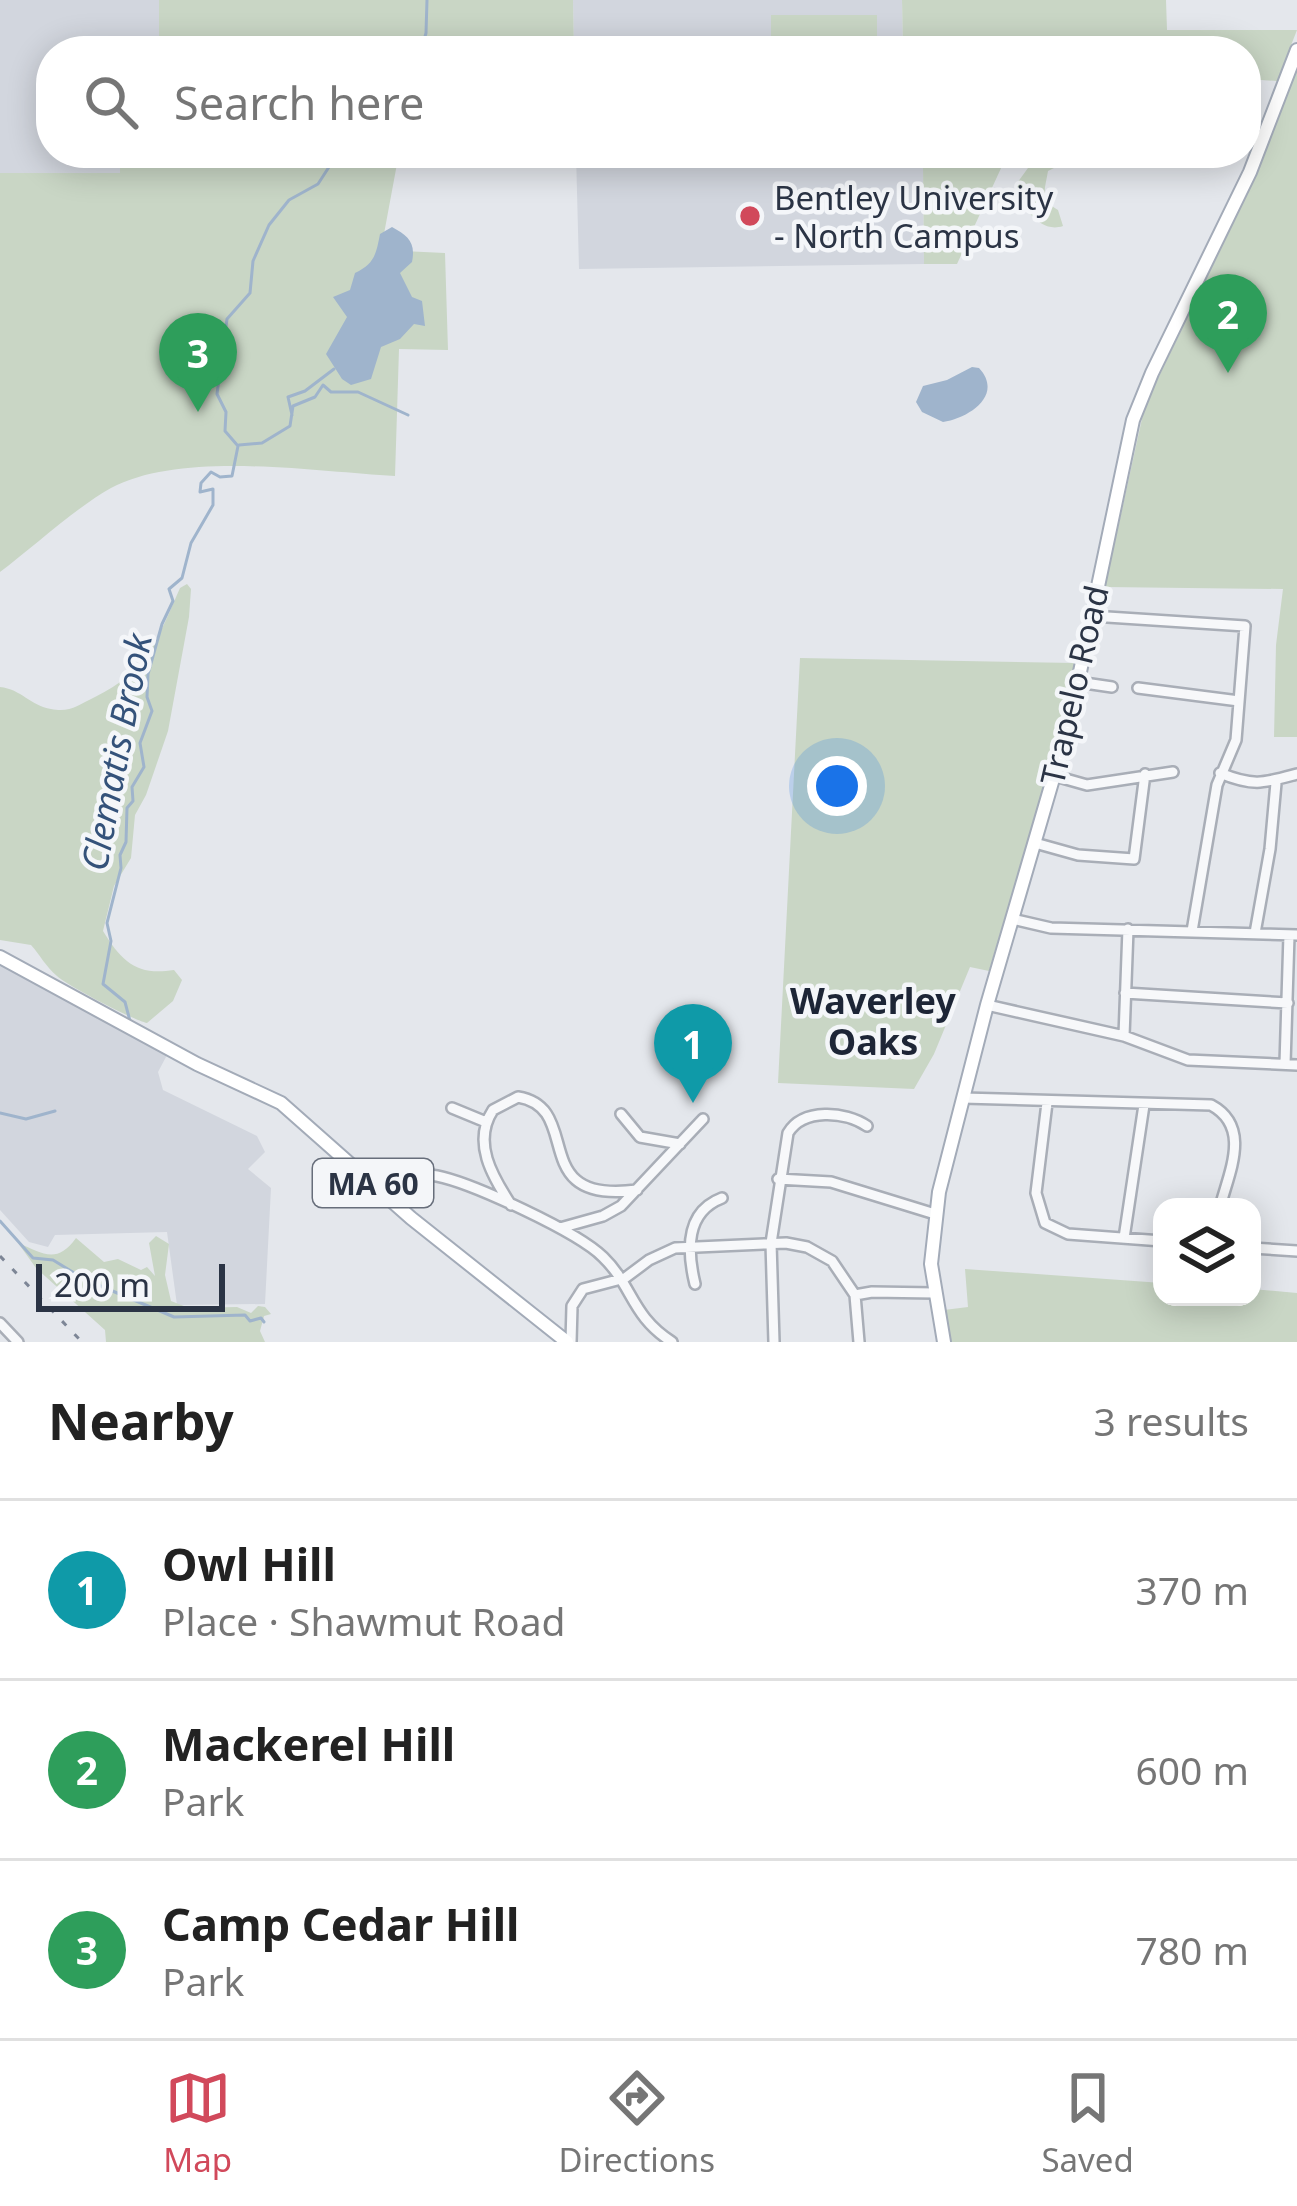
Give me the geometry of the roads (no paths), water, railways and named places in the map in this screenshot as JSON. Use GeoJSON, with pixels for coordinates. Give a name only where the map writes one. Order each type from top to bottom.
{"type":"FeatureCollection","features":[{"type":"Feature","properties":{"kind":"main road","name":"Trapelo Road"},"geometry":{"type":"LineString","coordinates":[[1261,143],[1297,50]]}},
{"type":"Feature","properties":{"kind":"main road","name":"Trapelo Road"},"geometry":{"type":"LineString","coordinates":[[944,1342],[931,1254],[935,1214],[987,1005],[1055,776],[1139,401],[1252,168]]}},
{"type":"Feature","properties":{"kind":"main road","name":"MA 60"},"geometry":{"type":"LineString","coordinates":[[0,956],[186,1059],[274,1099],[569,1342]]}},
{"type":"Feature","properties":{"kind":"street"},"geometry":{"type":"LineString","coordinates":[[1092,616],[1245,626],[1235,740],[1220,773],[1192,932]]}},
{"type":"Feature","properties":{"kind":"street"},"geometry":{"type":"LineString","coordinates":[[1078,682],[1112,687]]}},
{"type":"Feature","properties":{"kind":"street"},"geometry":{"type":"LineString","coordinates":[[1138,688],[1239,701]]}},
{"type":"Feature","properties":{"kind":"street"},"geometry":{"type":"LineString","coordinates":[[1055,776],[1087,784],[1173,772]]}},
{"type":"Feature","properties":{"kind":"street"},"geometry":{"type":"LineString","coordinates":[[1220,773],[1242,782],[1276,783],[1297,774]]}},
{"type":"Feature","properties":{"kind":"street"},"geometry":{"type":"LineString","coordinates":[[1035,843],[1078,855],[1134,860],[1145,774]]}},
{"type":"Feature","properties":{"kind":"street"},"geometry":{"type":"LineString","coordinates":[[1255,933],[1276,783]]}},
{"type":"Feature","properties":{"kind":"street"},"geometry":{"type":"LineString","coordinates":[[987,1005],[1124,1036],[1188,1060],[1291,1064],[1288,1003],[1293,935],[1051,928],[1012,920]]}},
{"type":"Feature","properties":{"kind":"street"},"geometry":{"type":"LineString","coordinates":[[1124,1036],[1128,929]]}},
{"type":"Feature","properties":{"kind":"street"},"geometry":{"type":"LineString","coordinates":[[1125,993],[1288,1003]]}},
{"type":"Feature","properties":{"kind":"street"},"geometry":{"type":"LineString","coordinates":[[963,1098],[1217,1108],[1230,1120],[1235,1145],[1222,1198]]}},
{"type":"Feature","properties":{"kind":"street"},"geometry":{"type":"LineString","coordinates":[[511,1205],[488,1165],[486,1122],[506,1100],[530,1100],[548,1115],[562,1162],[573,1177],[599,1192],[638,1190]]}},
{"type":"Feature","properties":{"kind":"street"},"geometry":{"type":"LineString","coordinates":[[1047,1102],[1036,1193],[1041,1216],[1059,1232],[1153,1240]]}},
{"type":"Feature","properties":{"kind":"street"},"geometry":{"type":"LineString","coordinates":[[1124,1238],[1144,1105]]}},
{"type":"Feature","properties":{"kind":"street"},"geometry":{"type":"LineString","coordinates":[[452,1108],[486,1122]]}},
{"type":"Feature","properties":{"kind":"street"},"geometry":{"type":"LineString","coordinates":[[621,1114],[640,1137],[680,1144]]}},
{"type":"Feature","properties":{"kind":"street"},"geometry":{"type":"LineString","coordinates":[[774,1342],[771,1243],[788,1132],[798,1119],[819,1115],[867,1126]]}},
{"type":"Feature","properties":{"kind":"street"},"geometry":{"type":"LineString","coordinates":[[560,1228],[613,1211],[703,1119]]}},
{"type":"Feature","properties":{"kind":"street"},"geometry":{"type":"LineString","coordinates":[[373,1183],[410,1175],[435,1176],[560,1228],[603,1256],[647,1324],[672,1342]]}},
{"type":"Feature","properties":{"kind":"street"},"geometry":{"type":"LineString","coordinates":[[778,1179],[831,1182],[935,1214]]}},
{"type":"Feature","properties":{"kind":"street"},"geometry":{"type":"LineString","coordinates":[[695,1284],[688,1246],[701,1211],[722,1198]]}},
{"type":"Feature","properties":{"kind":"street"},"geometry":{"type":"LineString","coordinates":[[569,1342],[570,1314],[578,1294],[595,1283],[620,1280],[658,1254],[688,1246],[771,1243],[819,1252],[837,1266],[855,1295],[859,1342]]}},
{"type":"Feature","properties":{"kind":"street"},"geometry":{"type":"LineString","coordinates":[[1261,1249],[1297,1251]]}},
{"type":"Feature","properties":{"kind":"street"},"geometry":{"type":"LineString","coordinates":[[855,1295],[934,1293]]}},
{"type":"Feature","properties":{"kind":"street"},"geometry":{"type":"LineString","coordinates":[[0,1323],[18,1342]]}},
{"type":"Feature","properties":{"kind":"water"},"geometry":{"type":"Polygon","coordinates":[[[392,227],[412,245],[412,262],[400,273],[412,297],[422,301],[425,326],[414,324],[400,339],[381,347],[371,379],[351,385],[326,354],[347,317],[333,297],[350,290],[355,273],[373,258],[380,234],[392,227]]]}},
{"type":"Feature","properties":{"kind":"water"},"geometry":{"type":"Polygon","coordinates":[[[979,368],[988,387],[980,404],[943,422],[922,412],[916,402],[923,386],[979,368]]]}},
{"type":"Feature","properties":{"kind":"waterway","name":"Clematis Brook"},"geometry":{"type":"LineString","coordinates":[[425,36],[427,0]]}},
{"type":"Feature","properties":{"kind":"waterway","name":"Clematis Brook"},"geometry":{"type":"LineString","coordinates":[[130,1021],[125,1002],[103,984],[111,941],[107,923],[126,842],[127,808],[144,767],[140,743],[152,711],[148,674],[173,601],[169,589],[182,578],[191,543],[213,505],[213,489],[200,492],[201,483],[211,472],[232,476],[238,446],[225,431],[226,412],[217,394],[227,319],[250,293],[253,261],[269,225],[289,200],[318,184],[328,168]]}},
{"type":"Feature","properties":{"kind":"waterway"},"geometry":{"type":"LineString","coordinates":[[292,415],[288,397],[305,391],[334,369]]}},
{"type":"Feature","properties":{"kind":"waterway"},"geometry":{"type":"LineString","coordinates":[[239,445],[262,443],[290,426],[293,406],[315,397],[323,385],[331,392],[358,392],[408,415]]}},
{"type":"Feature","properties":{"kind":"waterway","name":"Clematis Brook"},"geometry":{"type":"LineString","coordinates":[[0,1113],[26,1119],[55,1111]]}},
{"type":"Feature","properties":{"kind":"waterway"},"geometry":{"type":"LineString","coordinates":[[0,1221],[33,1258],[53,1260],[84,1279],[174,1317],[245,1315],[250,1321],[261,1318],[264,1322]]}},
{"type":"Feature","properties":{"kind":"railway"},"geometry":{"type":"LineString","coordinates":[[0,1256],[82,1342]]}},
{"type":"Feature","properties":{"kind":"place","name":"Bentley University - North Campus"},"geometry":{"type":"Point","coordinates":[750,216]}},
{"type":"Feature","properties":{"kind":"place","name":"Mackerel Hill"},"geometry":{"type":"Point","coordinates":[1228,373]}},
{"type":"Feature","properties":{"kind":"place","name":"Camp Cedar Hill"},"geometry":{"type":"Point","coordinates":[198,412]}},
{"type":"Feature","properties":{"kind":"place","name":"Owl Hill"},"geometry":{"type":"Point","coordinates":[693,1103]}},
{"type":"Feature","properties":{"kind":"district","name":"Waverley Oaks"},"geometry":{"type":"Point","coordinates":[873,1020]}}]}
